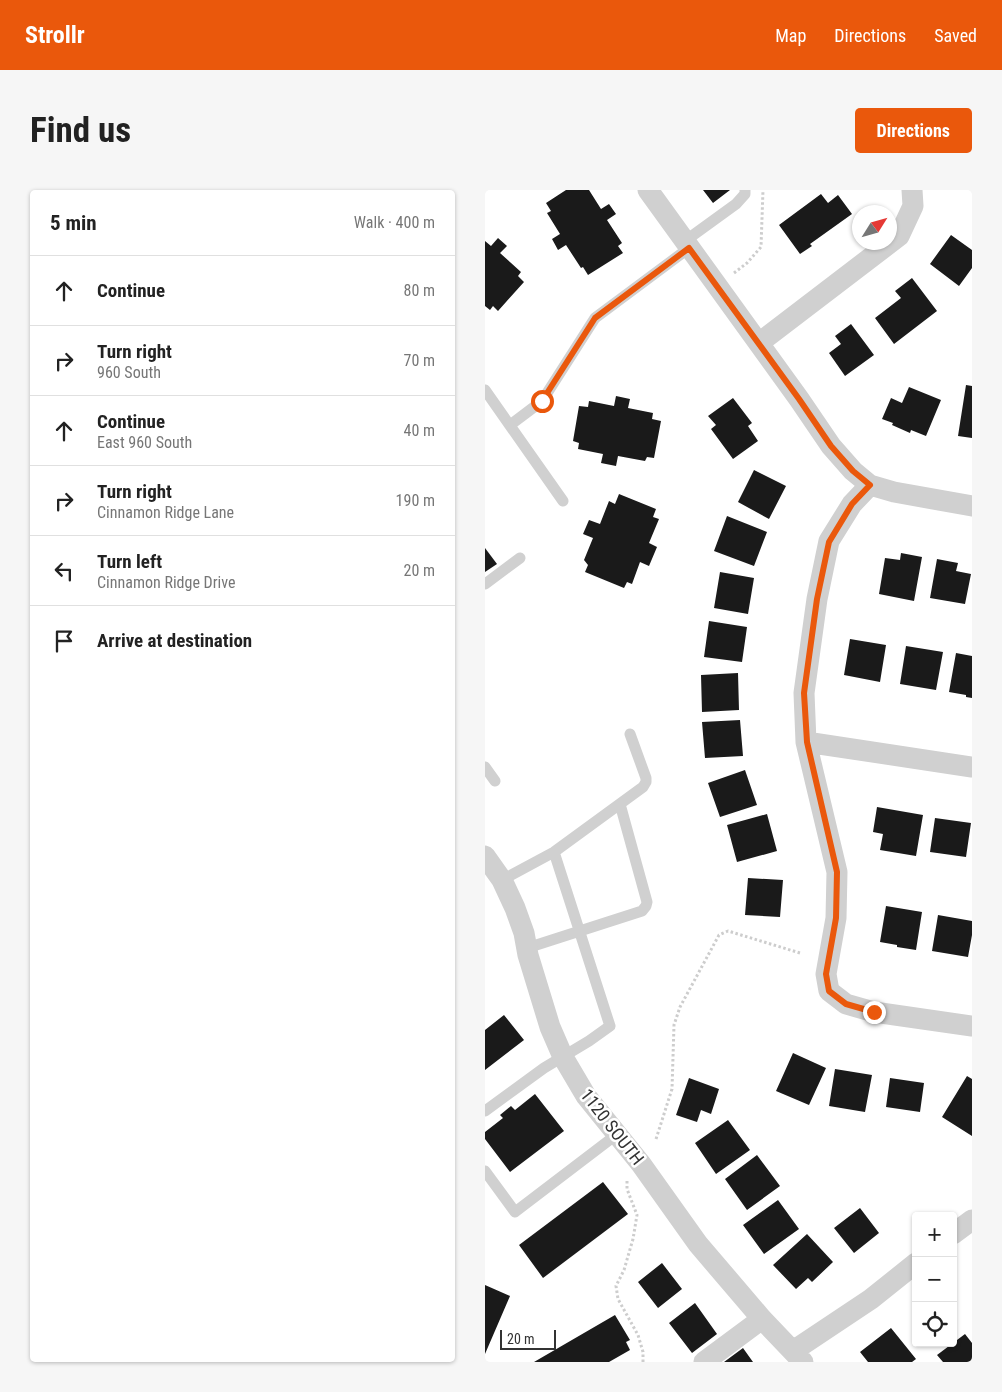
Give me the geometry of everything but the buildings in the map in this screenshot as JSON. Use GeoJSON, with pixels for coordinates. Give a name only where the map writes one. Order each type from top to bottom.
{"type":"FeatureCollection","features":[{"type":"Feature","properties":{"kind":"street"},"geometry":{"type":"LineString","coordinates":[[648,190],[831,446],[853,471],[870,485],[894,492],[972,506]]}},
{"type":"Feature","properties":{"kind":"street"},"geometry":{"type":"LineString","coordinates":[[759,343],[899,236],[913,206],[912,190]]}},
{"type":"Feature","properties":{"kind":"street"},"geometry":{"type":"LineString","coordinates":[[870,485],[852,504],[829,542],[817,599],[804,693],[807,742],[837,872],[836,918],[826,974],[829,991],[846,1004],[874,1012],[972,1026]]}},
{"type":"Feature","properties":{"kind":"street"},"geometry":{"type":"LineString","coordinates":[[807,742],[972,767]]}},
{"type":"Feature","properties":{"kind":"street","name":"1120 SOUTH"},"geometry":{"type":"LineString","coordinates":[[485,856],[502,880],[515,908],[524,933],[550,1027],[563,1057],[586,1096],[641,1164],[698,1244],[762,1319],[798,1356]]}},
{"type":"Feature","properties":{"kind":"street"},"geometry":{"type":"LineString","coordinates":[[957,1231],[972,1220]]}},
{"type":"Feature","properties":{"kind":"street"},"geometry":{"type":"LineString","coordinates":[[798,1356],[912,1266]]}},
{"type":"Feature","properties":{"kind":"street"},"geometry":{"type":"LineString","coordinates":[[704,1362],[762,1319]]}},
{"type":"Feature","properties":{"kind":"lane"},"geometry":{"type":"LineString","coordinates":[[510,425],[542,401],[595,318],[736,204],[745,194],[745,190]]}},
{"type":"Feature","properties":{"kind":"lane"},"geometry":{"type":"LineString","coordinates":[[485,390],[563,501]]}},
{"type":"Feature","properties":{"kind":"lane"},"geometry":{"type":"LineString","coordinates":[[485,584],[521,558]]}},
{"type":"Feature","properties":{"kind":"lane"},"geometry":{"type":"LineString","coordinates":[[502,880],[553,852],[643,787],[646,778],[630,734]]}},
{"type":"Feature","properties":{"kind":"lane"},"geometry":{"type":"LineString","coordinates":[[485,767],[495,781]]}},
{"type":"Feature","properties":{"kind":"lane"},"geometry":{"type":"LineString","coordinates":[[527,948],[642,911],[646,906],[647,902],[620,804]]}},
{"type":"Feature","properties":{"kind":"lane"},"geometry":{"type":"LineString","coordinates":[[485,1111],[544,1068],[610,1026],[553,852]]}},
{"type":"Feature","properties":{"kind":"lane"},"geometry":{"type":"LineString","coordinates":[[485,1171],[515,1212],[616,1135]]}},
{"type":"Feature","properties":{"kind":"path"},"geometry":{"type":"LineString","coordinates":[[734,272],[747,263],[761,247],[763,190]]}},
{"type":"Feature","properties":{"kind":"path"},"geometry":{"type":"LineString","coordinates":[[656,1139],[672,1089],[673,1025],[680,1007],[719,935],[728,931],[801,953]]}},
{"type":"Feature","properties":{"kind":"path"},"geometry":{"type":"LineString","coordinates":[[627,1181],[627,1189],[637,1215],[633,1239],[624,1270],[616,1286],[618,1299],[638,1335],[643,1352],[643,1362]]}},
{"type":"Feature","properties":{"kind":"route"},"geometry":{"type":"LineString","coordinates":[[542,401],[595,318],[689,248],[831,446],[853,471],[870,485],[852,504],[829,542],[817,599],[804,693],[807,742],[837,872],[836,918],[826,974],[829,991],[846,1004],[874,1012]]}}]}
